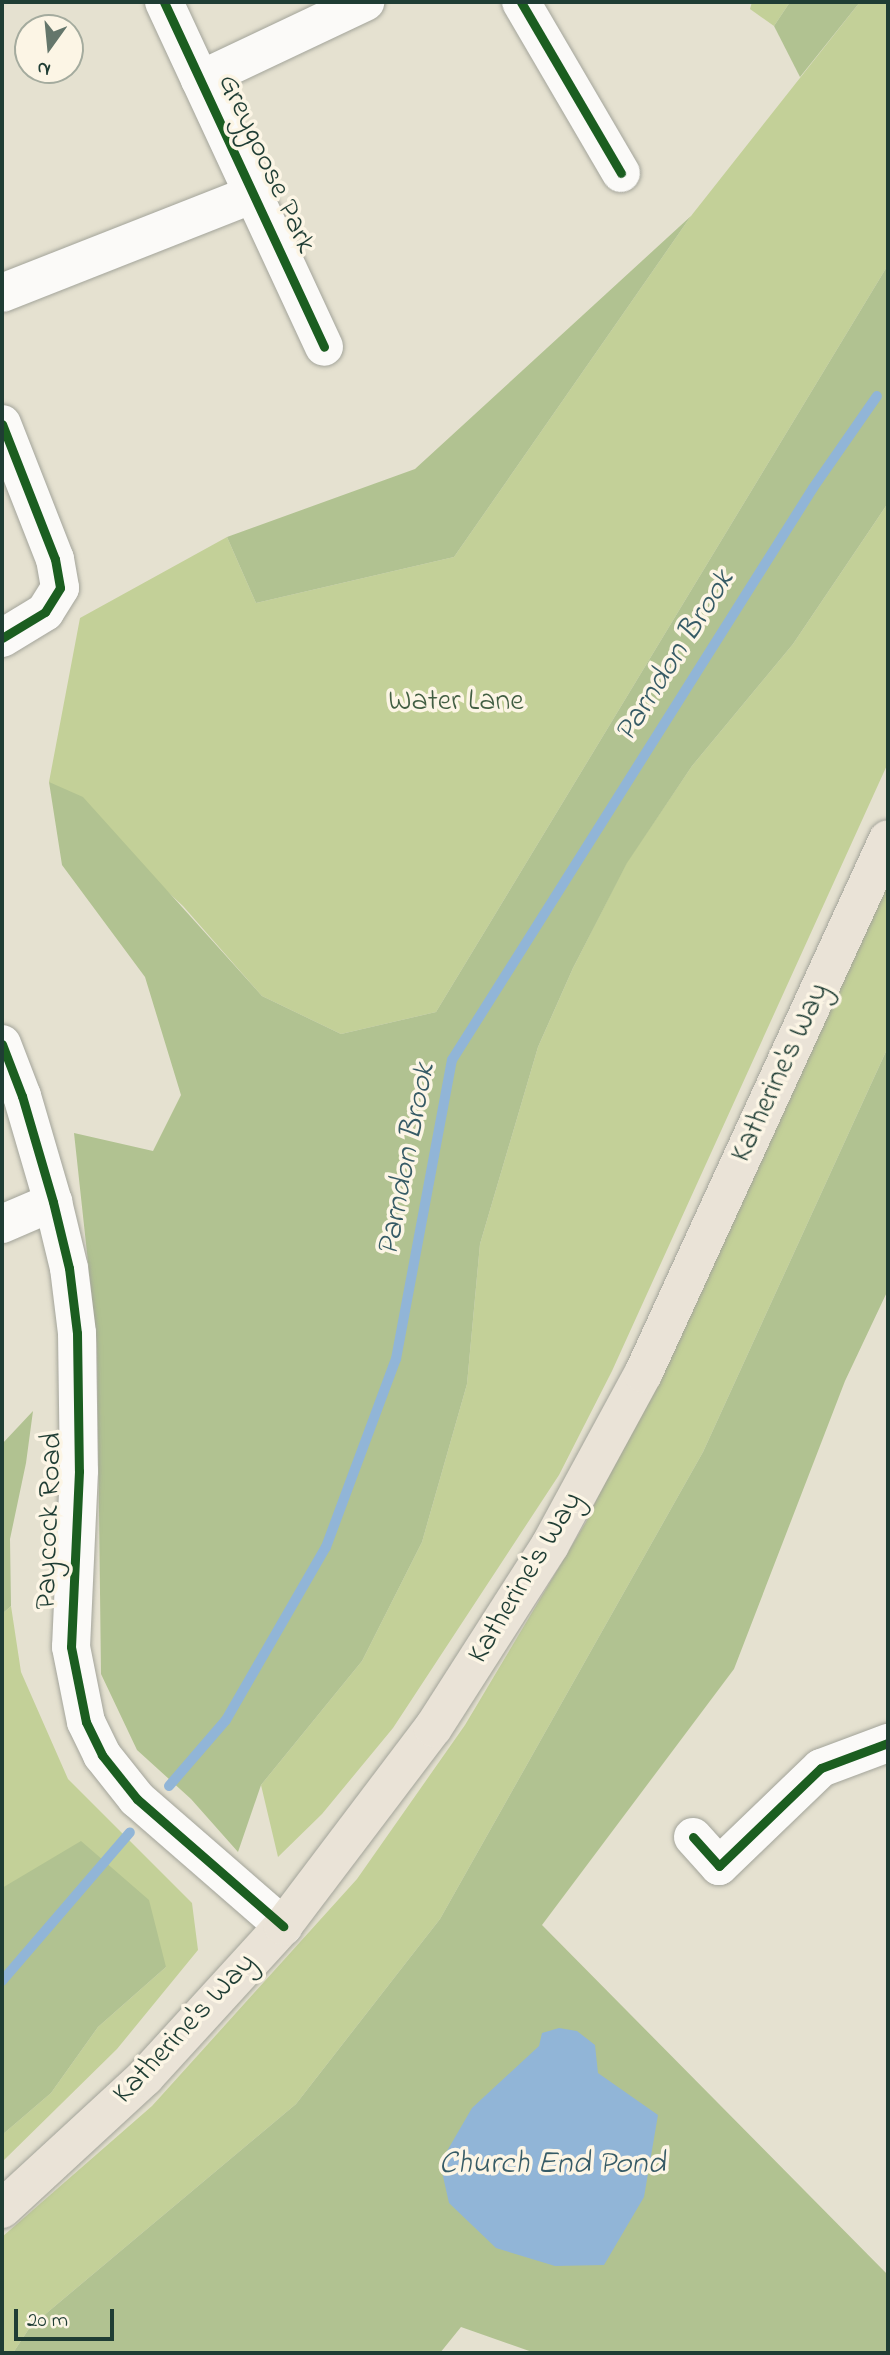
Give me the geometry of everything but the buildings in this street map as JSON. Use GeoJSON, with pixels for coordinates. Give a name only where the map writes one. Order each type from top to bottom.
{"type":"FeatureCollection","features":[{"type":"Feature","properties":{"kind":"main road","name":"Katherine's Way"},"geometry":{"type":"LineString","coordinates":[[2,2209],[145,2077],[283,1926],[433,1728],[550,1545],[643,1374],[888,839]]}},
{"type":"Feature","properties":{"kind":"street","name":"Greygoose Park"},"geometry":{"type":"LineString","coordinates":[[164,2],[324,347]]}},
{"type":"Feature","properties":{"kind":"street","name":"Greygoose Park"},"geometry":{"type":"LineString","coordinates":[[200,80],[365,2]]}},
{"type":"Feature","properties":{"kind":"street"},"geometry":{"type":"LineString","coordinates":[[521,2],[621,173]]}},
{"type":"Feature","properties":{"kind":"street","name":"Greygoose Park"},"geometry":{"type":"LineString","coordinates":[[2,293],[253,194]]}},
{"type":"Feature","properties":{"kind":"street"},"geometry":{"type":"LineString","coordinates":[[2,424],[55,559],[60,588],[45,612],[2,638]]}},
{"type":"Feature","properties":{"kind":"street","name":"Paycock Road"},"geometry":{"type":"LineString","coordinates":[[2,1044],[22,1096],[69,1268],[77,1333],[79,1471],[71,1647],[86,1722],[102,1755],[137,1799],[283,1926]]}},
{"type":"Feature","properties":{"kind":"street"},"geometry":{"type":"LineString","coordinates":[[2,1224],[53,1202]]}},
{"type":"Feature","properties":{"kind":"street"},"geometry":{"type":"LineString","coordinates":[[692,1837],[719,1866],[821,1768],[888,1743]]}},
{"type":"Feature","properties":{"kind":"green space"},"geometry":{"type":"Polygon","coordinates":[[[752,2],[790,2],[774,26],[750,9],[752,2]]]}},
{"type":"Feature","properties":{"kind":"green space"},"geometry":{"type":"Polygon","coordinates":[[[790,2],[860,2],[800,77],[774,26],[790,2]]]}},
{"type":"Feature","properties":{"kind":"green space","name":"Water Lane"},"geometry":{"type":"Polygon","coordinates":[[[860,2],[888,2],[888,265],[436,1012],[341,1034],[262,996],[183,906],[49,782],[80,618],[227,537],[256,603],[454,557],[691,216],[860,2]]]}},
{"type":"Feature","properties":{"kind":"green space"},"geometry":{"type":"Polygon","coordinates":[[[691,216],[454,557],[256,603],[227,537],[415,469],[691,216]]]}},
{"type":"Feature","properties":{"kind":"green space"},"geometry":{"type":"Polygon","coordinates":[[[888,265],[888,503],[793,644],[692,766],[627,863],[573,968],[538,1047],[480,1244],[467,1384],[422,1542],[362,1661],[261,1785],[238,1852],[191,1799],[137,1750],[101,1674],[97,1345],[74,1133],[153,1151],[181,1095],[145,977],[62,865],[49,782],[83,797],[262,996],[341,1034],[436,1012],[888,265]]]}},
{"type":"Feature","properties":{"kind":"green space"},"geometry":{"type":"Polygon","coordinates":[[[888,503],[888,763],[612,1371],[559,1475],[393,1728],[322,1814],[278,1857],[261,1785],[362,1661],[422,1542],[467,1384],[480,1244],[538,1047],[573,968],[627,862],[692,766],[793,644],[888,503]]]}},
{"type":"Feature","properties":{"kind":"green space"},"geometry":{"type":"Polygon","coordinates":[[[888,867],[888,1047],[703,1452],[440,1919],[296,2104],[30,2327],[13,2353],[2,2353],[2,2237],[152,2106],[357,1879],[465,1725],[586,1522],[810,1049],[888,867]]]}},
{"type":"Feature","properties":{"kind":"green space"},"geometry":{"type":"Polygon","coordinates":[[[888,1047],[888,1290],[845,1381],[734,1669],[542,1925],[888,2275],[888,2353],[535,2353],[461,2327],[440,2353],[13,2353],[30,2327],[296,2104],[440,1919],[703,1452],[888,1047]]]}},
{"type":"Feature","properties":{"kind":"green space"},"geometry":{"type":"Polygon","coordinates":[[[33,1411],[26,1463],[10,1539],[11,1606],[2,1614],[2,1444],[33,1411]]]}},
{"type":"Feature","properties":{"kind":"green space"},"geometry":{"type":"Polygon","coordinates":[[[11,1606],[21,1672],[68,1779],[192,1903],[198,1950],[117,2049],[2,2162],[2,2135],[51,2093],[98,2027],[166,1967],[2,1888],[2,1614],[11,1606]]]}},
{"type":"Feature","properties":{"kind":"green space"},"geometry":{"type":"Polygon","coordinates":[[[81,1841],[149,1900],[166,1967],[98,2027],[51,2093],[2,2135],[2,1888],[81,1841]]]}},
{"type":"Feature","properties":{"kind":"water","name":"Church End Pond"},"geometry":{"type":"Polygon","coordinates":[[[559,2028],[577,2031],[595,2045],[598,2073],[658,2115],[644,2197],[604,2265],[555,2266],[496,2248],[449,2203],[440,2163],[472,2108],[539,2046],[542,2033],[559,2028]]]}},
{"type":"Feature","properties":{"kind":"waterway","name":"Parndon Brook"},"geometry":{"type":"LineString","coordinates":[[169,1786],[226,1720],[326,1547],[396,1359],[452,1060],[813,488],[877,396]]}},
{"type":"Feature","properties":{"kind":"waterway","name":"Parndon Brook"},"geometry":{"type":"LineString","coordinates":[[2,1981],[130,1832]]}},
{"type":"Feature","properties":{"kind":"cycle path"},"geometry":{"type":"LineString","coordinates":[[164,2],[324,347]]}},
{"type":"Feature","properties":{"kind":"cycle path"},"geometry":{"type":"LineString","coordinates":[[521,2],[621,173]]}},
{"type":"Feature","properties":{"kind":"cycle path"},"geometry":{"type":"LineString","coordinates":[[2,424],[55,559],[60,588],[45,612],[2,638]]}},
{"type":"Feature","properties":{"kind":"cycle path"},"geometry":{"type":"LineString","coordinates":[[2,1044],[22,1096],[69,1268],[77,1333],[79,1471],[71,1647],[86,1722],[102,1755],[137,1799],[283,1926]]}},
{"type":"Feature","properties":{"kind":"cycle path"},"geometry":{"type":"LineString","coordinates":[[693,1837],[719,1866],[821,1768],[888,1743]]}}]}
